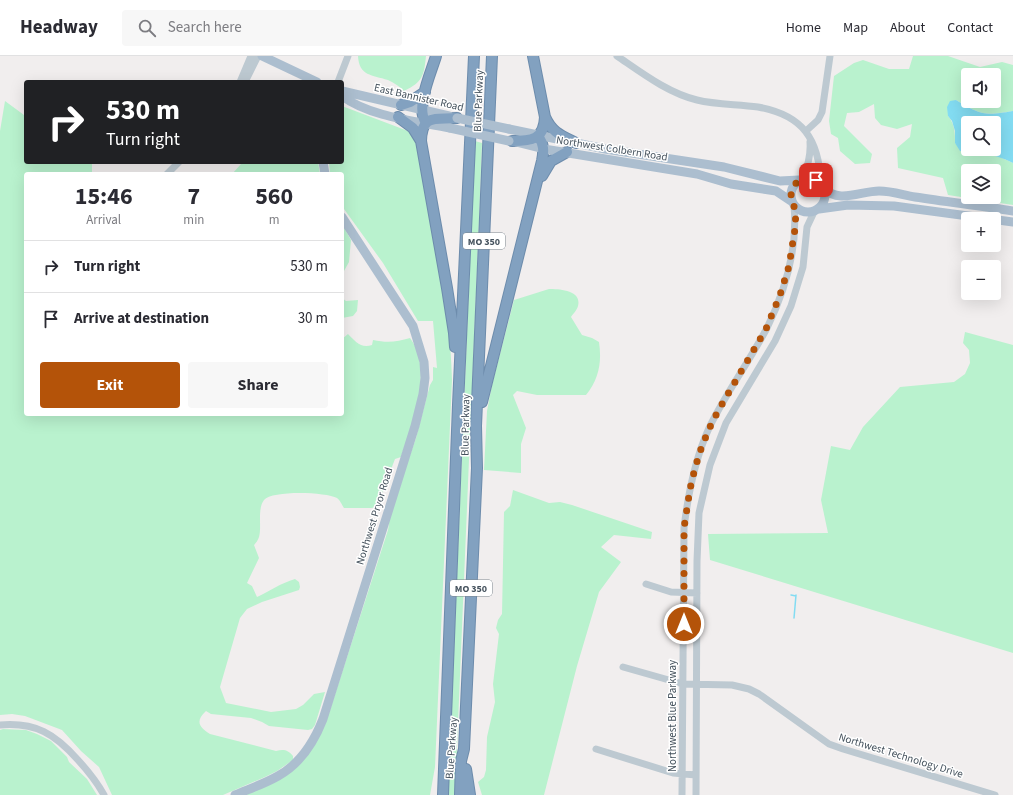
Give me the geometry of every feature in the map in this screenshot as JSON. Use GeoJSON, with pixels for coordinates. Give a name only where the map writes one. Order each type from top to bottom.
{"type":"FeatureCollection","features":[{"type":"Feature","properties":{"kind":"highway"},"geometry":{"type":"LineString","coordinates":[[426,123],[422,116],[421,110],[436,56]]}},
{"type":"Feature","properties":{"kind":"highway","name":"Blue Parkway"},"geometry":{"type":"LineString","coordinates":[[443,795],[458,405],[474,56]]}},
{"type":"Feature","properties":{"kind":"highway","name":"Blue Parkway"},"geometry":{"type":"LineString","coordinates":[[460,795],[461,761],[464,750],[477,468],[476,426],[492,56]]}},
{"type":"Feature","properties":{"kind":"highway"},"geometry":{"type":"LineString","coordinates":[[533,56],[545,117],[550,127],[556,133],[576,143]]}},
{"type":"Feature","properties":{"kind":"highway"},"geometry":{"type":"LineString","coordinates":[[401,105],[410,102],[425,92]]}},
{"type":"Feature","properties":{"kind":"highway"},"geometry":{"type":"LineString","coordinates":[[398,117],[413,128],[421,141]]}},
{"type":"Feature","properties":{"kind":"highway"},"geometry":{"type":"LineString","coordinates":[[510,141],[532,140],[538,136],[543,130],[545,117]]}},
{"type":"Feature","properties":{"kind":"highway"},"geometry":{"type":"LineString","coordinates":[[457,118],[427,121],[422,128],[421,141],[454,333],[458,405]]}},
{"type":"Feature","properties":{"kind":"highway"},"geometry":{"type":"LineString","coordinates":[[476,426],[537,182],[544,149],[542,141],[538,136]]}},
{"type":"Feature","properties":{"kind":"highway"},"geometry":{"type":"LineString","coordinates":[[537,182],[551,161],[567,152]]}},
{"type":"Feature","properties":{"kind":"highway"},"geometry":{"type":"LineString","coordinates":[[464,750],[467,783],[470,795]]}},
{"type":"Feature","properties":{"kind":"highway"},"geometry":{"type":"LineString","coordinates":[[436,795],[444,769]]}},
{"type":"Feature","properties":{"kind":"main road"},"geometry":{"type":"LineString","coordinates":[[262,56],[313,80]]}},
{"type":"Feature","properties":{"kind":"main road","name":"East Bannister Road"},"geometry":{"type":"LineString","coordinates":[[344,91],[538,136]]}},
{"type":"Feature","properties":{"kind":"main road","name":"East Bannister Road"},"geometry":{"type":"LineString","coordinates":[[344,98],[351,103],[398,117],[426,123]]}},
{"type":"Feature","properties":{"kind":"main road","name":"Northwest Colbern Road"},"geometry":{"type":"LineString","coordinates":[[426,123],[544,149],[697,174],[731,184],[770,189],[783,194],[793,203]]}},
{"type":"Feature","properties":{"kind":"main road","name":"Northwest Colbern Road"},"geometry":{"type":"LineString","coordinates":[[538,136],[654,157],[724,167],[780,181],[801,179]]}},
{"type":"Feature","properties":{"kind":"main road"},"geometry":{"type":"LineString","coordinates":[[1013,211],[913,197],[891,192],[865,192],[836,196],[828,193],[822,186],[811,178],[801,179],[792,189],[791,195],[793,203],[798,210],[803,212],[848,205],[894,206],[1013,222]]}},
{"type":"Feature","properties":{"kind":"main road"},"geometry":{"type":"LineString","coordinates":[[817,210],[825,199],[822,186]]}},
{"type":"Feature","properties":{"kind":"main road","name":"Northwest Pryor Road"},"geometry":{"type":"LineString","coordinates":[[235,795],[278,776],[288,769],[308,749],[316,735],[325,712],[424,394],[424,362],[413,326],[344,220]]}},
{"type":"Feature","properties":{"kind":"street"},"geometry":{"type":"LineString","coordinates":[[241,80],[251,56]]}},
{"type":"Feature","properties":{"kind":"street"},"geometry":{"type":"LineString","coordinates":[[246,80],[258,56]]}},
{"type":"Feature","properties":{"kind":"street"},"geometry":{"type":"LineString","coordinates":[[339,80],[348,56]]}},
{"type":"Feature","properties":{"kind":"street"},"geometry":{"type":"LineString","coordinates":[[617,56],[664,86],[697,100],[758,107],[778,112],[793,118],[806,131],[815,148],[822,186]]}},
{"type":"Feature","properties":{"kind":"street"},"geometry":{"type":"LineString","coordinates":[[806,131],[818,120],[822,112],[830,56]]}},
{"type":"Feature","properties":{"kind":"street"},"geometry":{"type":"LineString","coordinates":[[801,179],[809,163],[811,151],[810,138]]}},
{"type":"Feature","properties":{"kind":"street"},"geometry":{"type":"LineString","coordinates":[[169,172],[177,164]]}},
{"type":"Feature","properties":{"kind":"street","name":"Northwest Blue Parkway"},"geometry":{"type":"LineString","coordinates":[[682,795],[684,528],[690,489],[701,449],[709,429],[766,329],[776,307],[792,255],[796,223],[793,203]]}},
{"type":"Feature","properties":{"kind":"street"},"geometry":{"type":"LineString","coordinates":[[696,795],[697,561],[699,513],[710,465],[726,424],[775,341],[791,306],[803,267],[807,227],[817,210]]}},
{"type":"Feature","properties":{"kind":"street"},"geometry":{"type":"LineString","coordinates":[[646,584],[671,592],[698,593]]}},
{"type":"Feature","properties":{"kind":"street","name":"Northwest Technology Drive"},"geometry":{"type":"LineString","coordinates":[[623,667],[683,684],[732,685],[749,689],[759,694],[829,744],[995,795]]}},
{"type":"Feature","properties":{"kind":"street"},"geometry":{"type":"LineString","coordinates":[[0,726],[20,725],[46,732],[59,741],[87,770],[104,795]]}},
{"type":"Feature","properties":{"kind":"street"},"geometry":{"type":"LineString","coordinates":[[596,749],[673,773],[696,775]]}},
{"type":"Feature","properties":{"kind":"green space"},"geometry":{"type":"Polygon","coordinates":[[[358,56],[426,56],[423,73],[419,81],[404,91],[388,80],[367,74],[359,63],[358,56]]]}},
{"type":"Feature","properties":{"kind":"green space"},"geometry":{"type":"Polygon","coordinates":[[[913,56],[948,56],[980,67],[1002,62],[1013,65],[1013,111],[989,114],[969,108],[1001,108],[1001,68],[961,68],[961,103],[956,100],[948,116],[955,132],[955,143],[961,148],[961,156],[995,156],[1013,163],[1013,205],[1001,203],[1001,164],[961,164],[961,197],[948,195],[943,178],[898,168],[897,148],[910,137],[912,124],[897,129],[881,125],[875,118],[874,104],[859,112],[847,113],[844,126],[872,154],[870,163],[855,164],[840,151],[838,138],[831,134],[829,121],[834,76],[854,63],[863,60],[889,69],[909,69],[913,56]]]}},
{"type":"Feature","properties":{"kind":"green space"},"geometry":{"type":"Polygon","coordinates":[[[5,101],[24,115],[24,164],[92,164],[92,172],[24,172],[24,416],[344,416],[344,337],[348,334],[358,344],[365,346],[372,345],[373,340],[392,342],[410,338],[417,351],[421,381],[415,413],[401,457],[395,459],[377,506],[372,508],[344,508],[337,498],[311,493],[288,493],[277,495],[264,500],[262,504],[260,513],[260,533],[254,545],[259,558],[247,583],[252,586],[257,597],[295,579],[299,582],[300,587],[299,590],[262,602],[247,609],[240,618],[220,687],[226,703],[271,712],[296,709],[303,705],[314,694],[325,692],[315,725],[312,729],[308,730],[269,726],[251,718],[211,714],[206,711],[200,718],[200,724],[203,729],[210,734],[276,751],[286,750],[293,756],[293,760],[277,771],[223,795],[112,795],[99,767],[81,751],[62,730],[25,716],[12,714],[0,715],[0,131],[5,101]]]}},
{"type":"Feature","properties":{"kind":"green space"},"geometry":{"type":"Polygon","coordinates":[[[344,107],[408,131],[416,138],[444,289],[448,319],[452,380],[435,767],[430,795],[246,795],[290,772],[329,713],[388,530],[388,518],[416,438],[430,385],[433,380],[433,367],[437,368],[433,321],[418,321],[383,263],[344,209],[344,172],[330,172],[329,164],[344,164],[344,107]]]}},
{"type":"Feature","properties":{"kind":"green space"},"geometry":{"type":"Polygon","coordinates":[[[475,141],[482,143],[479,220],[455,795],[448,795],[475,141]]]}},
{"type":"Feature","properties":{"kind":"green space"},"geometry":{"type":"Polygon","coordinates":[[[241,164],[318,164],[320,172],[234,172],[241,164]]]}},
{"type":"Feature","properties":{"kind":"green space"},"geometry":{"type":"Polygon","coordinates":[[[344,228],[351,240],[349,262],[344,271],[344,228]]]}},
{"type":"Feature","properties":{"kind":"green space"},"geometry":{"type":"Polygon","coordinates":[[[549,289],[564,290],[577,297],[578,306],[571,317],[582,335],[599,342],[600,363],[597,376],[586,395],[537,395],[517,391],[513,395],[526,428],[521,444],[521,473],[484,470],[487,411],[492,385],[514,300],[549,289]]]}},
{"type":"Feature","properties":{"kind":"green space"},"geometry":{"type":"Polygon","coordinates":[[[344,300],[346,301],[358,300],[357,311],[353,316],[344,318],[344,300]]]}},
{"type":"Feature","properties":{"kind":"green space"},"geometry":{"type":"Polygon","coordinates":[[[965,332],[1013,345],[1013,653],[710,560],[708,534],[828,533],[821,500],[831,446],[850,450],[863,427],[900,387],[954,382],[965,374],[970,363],[969,350],[963,343],[965,332]]]}},
{"type":"Feature","properties":{"kind":"green space"},"geometry":{"type":"Polygon","coordinates":[[[513,490],[549,503],[560,502],[572,505],[652,532],[651,539],[614,535],[601,547],[621,562],[599,592],[577,666],[544,795],[482,795],[478,782],[484,777],[486,770],[487,737],[495,702],[493,684],[499,634],[496,628],[498,620],[502,614],[504,512],[510,506],[513,490]]]}},
{"type":"Feature","properties":{"kind":"green space"},"geometry":{"type":"Polygon","coordinates":[[[0,730],[26,730],[51,741],[67,757],[69,762],[87,779],[97,795],[0,795],[0,730]]]}},
{"type":"Feature","properties":{"kind":"water"},"geometry":{"type":"Polygon","coordinates":[[[956,100],[961,103],[961,108],[969,108],[983,113],[995,114],[1013,111],[1013,163],[994,156],[1001,156],[1001,116],[961,116],[960,151],[955,143],[955,131],[952,121],[948,116],[947,107],[950,101],[956,100]]]}},
{"type":"Feature","properties":{"kind":"waterway"},"geometry":{"type":"LineString","coordinates":[[791,595],[796,596]]}},
{"type":"Feature","properties":{"kind":"waterway"},"geometry":{"type":"LineString","coordinates":[[794,618],[796,595]]}},
{"type":"Feature","properties":{"kind":"route"},"geometry":{"type":"LineString","coordinates":[[684,624],[684,528],[686,509],[695,468],[709,429],[718,411],[742,372],[774,313],[789,266],[796,223],[794,206],[791,201],[792,189],[795,184],[803,178],[811,178],[816,180]]}}]}
